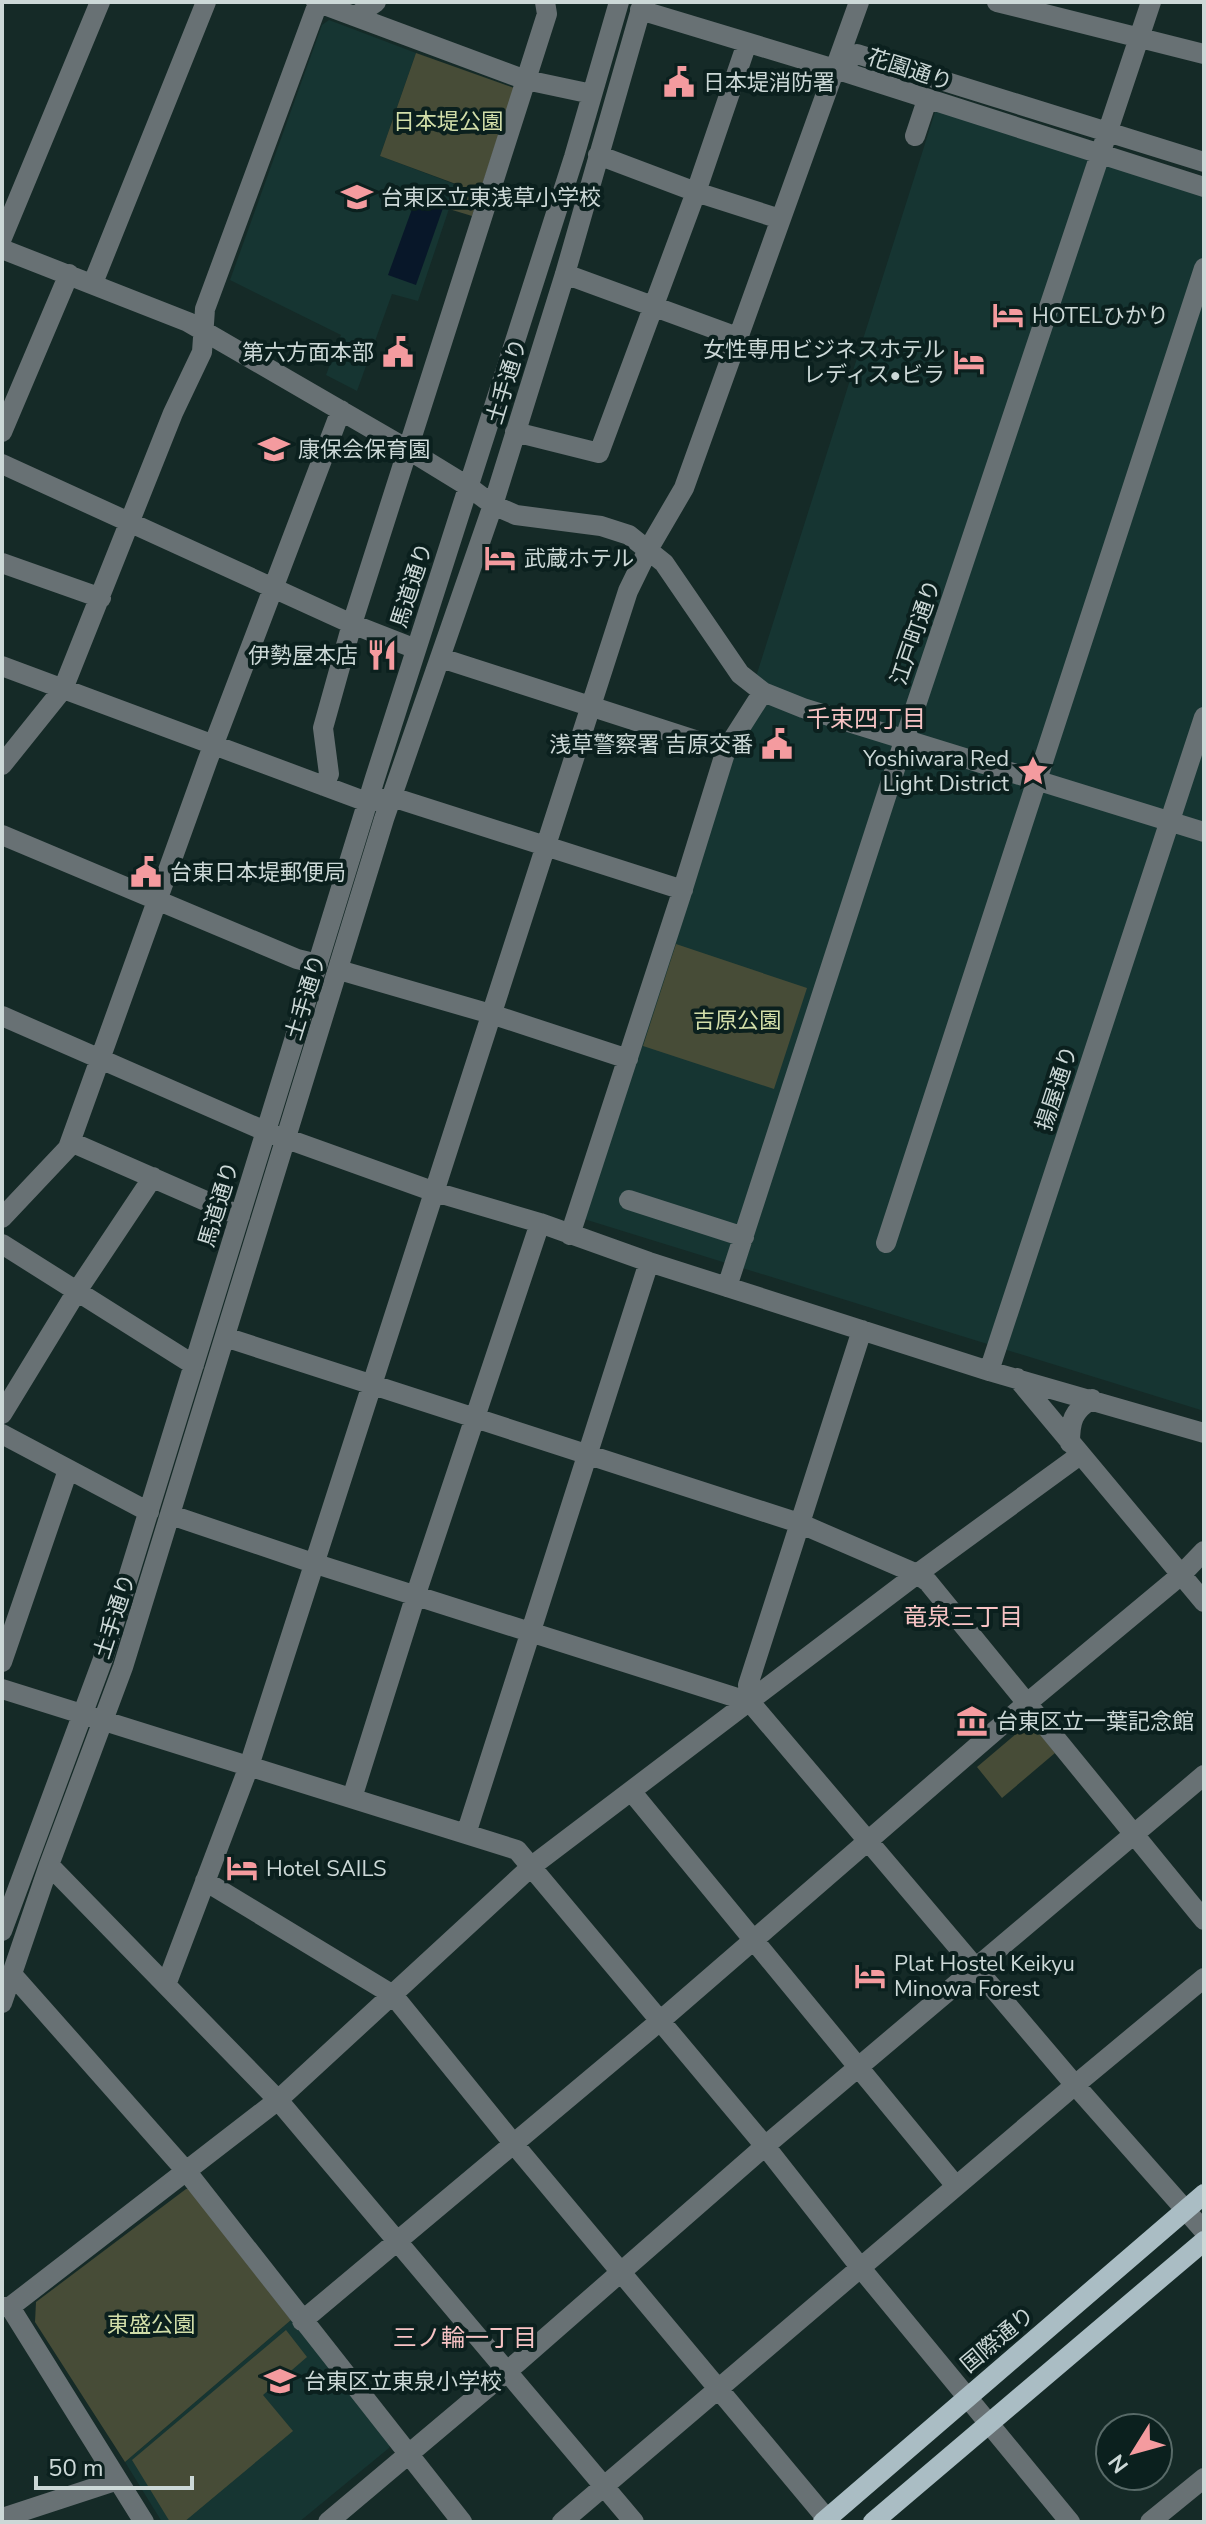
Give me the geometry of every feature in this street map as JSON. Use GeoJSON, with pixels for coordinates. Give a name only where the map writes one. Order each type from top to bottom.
{"type":"FeatureCollection","features":[{"type":"Feature","properties":{"kind":"main road","name":"国際通り"},"geometry":{"type":"LineString","coordinates":[[825,2520],[1204,2194]]}},
{"type":"Feature","properties":{"kind":"main road"},"geometry":{"type":"LineString","coordinates":[[873,2522],[1204,2241]]}},
{"type":"Feature","properties":{"kind":"street"},"geometry":{"type":"LineString","coordinates":[[2,238],[100,2]]}},
{"type":"Feature","properties":{"kind":"street"},"geometry":{"type":"LineString","coordinates":[[93,283],[206,2]]}},
{"type":"Feature","properties":{"kind":"street"},"geometry":{"type":"LineString","coordinates":[[2,765],[63,689],[101,598],[173,413],[202,352],[205,309],[317,2],[526,80],[592,94]]}},
{"type":"Feature","properties":{"kind":"street"},"geometry":{"type":"LineString","coordinates":[[356,16],[376,2]]}},
{"type":"Feature","properties":{"kind":"street"},"geometry":{"type":"LineString","coordinates":[[324,786],[329,774],[323,728],[352,624],[547,14],[545,2]]}},
{"type":"Feature","properties":{"kind":"street","name":"土手通り"},"geometry":{"type":"LineString","coordinates":[[469,487],[619,2]]}},
{"type":"Feature","properties":{"kind":"street"},"geometry":{"type":"LineString","coordinates":[[166,1985],[249,1766],[628,591],[684,488],[859,2]]}},
{"type":"Feature","properties":{"kind":"street"},"geometry":{"type":"LineString","coordinates":[[997,2],[1204,54]]}},
{"type":"Feature","properties":{"kind":"street","name":"江戸町通り"},"geometry":{"type":"LineString","coordinates":[[727,1287],[905,738],[1151,2]]}},
{"type":"Feature","properties":{"kind":"street"},"geometry":{"type":"LineString","coordinates":[[642,6],[747,43],[835,69]]}},
{"type":"Feature","properties":{"kind":"street","name":"土手通り"},"geometry":{"type":"LineString","coordinates":[[2,2003],[49,1865],[123,1667],[392,797],[493,505],[565,274],[642,6]]}},
{"type":"Feature","properties":{"kind":"street"},"geometry":{"type":"LineString","coordinates":[[515,432],[599,453],[696,192],[747,43]]}},
{"type":"Feature","properties":{"kind":"street","name":"花園通り"},"geometry":{"type":"LineString","coordinates":[[835,69],[857,54],[1204,162]]}},
{"type":"Feature","properties":{"kind":"street","name":"花園通り"},"geometry":{"type":"LineString","coordinates":[[835,69],[1204,187]]}},
{"type":"Feature","properties":{"kind":"street"},"geometry":{"type":"LineString","coordinates":[[915,136],[940,81]]}},
{"type":"Feature","properties":{"kind":"street"},"geometry":{"type":"LineString","coordinates":[[598,155],[780,219]]}},
{"type":"Feature","properties":{"kind":"street"},"geometry":{"type":"LineString","coordinates":[[2,249],[166,312],[202,330],[407,449],[493,505],[516,515],[601,526],[629,535],[664,563],[740,674],[763,692],[803,708],[1204,832]]}},
{"type":"Feature","properties":{"kind":"street"},"geometry":{"type":"LineString","coordinates":[[886,1243],[1204,268]]}},
{"type":"Feature","properties":{"kind":"street"},"geometry":{"type":"LineString","coordinates":[[2,432],[69,274]]}},
{"type":"Feature","properties":{"kind":"street"},"geometry":{"type":"LineString","coordinates":[[565,274],[737,337]]}},
{"type":"Feature","properties":{"kind":"street"},"geometry":{"type":"LineString","coordinates":[[2,1218],[71,1142],[213,745],[341,410]]}},
{"type":"Feature","properties":{"kind":"street"},"geometry":{"type":"LineString","coordinates":[[2,464],[352,624],[416,649]]}},
{"type":"Feature","properties":{"kind":"street","name":"馬道通り"},"geometry":{"type":"LineString","coordinates":[[2,1931],[103,1659],[367,802],[469,487]]}},
{"type":"Feature","properties":{"kind":"street"},"geometry":{"type":"LineString","coordinates":[[2,563],[101,598]]}},
{"type":"Feature","properties":{"kind":"street"},"geometry":{"type":"LineString","coordinates":[[441,658],[726,750]]}},
{"type":"Feature","properties":{"kind":"street"},"geometry":{"type":"LineString","coordinates":[[2,666],[367,802],[392,797],[683,890]]}},
{"type":"Feature","properties":{"kind":"street"},"geometry":{"type":"LineString","coordinates":[[570,1235],[726,750],[763,692]]}},
{"type":"Feature","properties":{"kind":"street","name":"揚屋通り"},"geometry":{"type":"LineString","coordinates":[[989,1371],[1204,717]]}},
{"type":"Feature","properties":{"kind":"street"},"geometry":{"type":"LineString","coordinates":[[2,835],[157,902],[297,959],[318,964]]}},
{"type":"Feature","properties":{"kind":"street"},"geometry":{"type":"LineString","coordinates":[[339,970],[491,1014],[628,1059]]}},
{"type":"Feature","properties":{"kind":"street"},"geometry":{"type":"LineString","coordinates":[[2,1016],[265,1131],[435,1192],[540,1223],[649,1262],[989,1371],[1204,1433]]}},
{"type":"Feature","properties":{"kind":"street"},"geometry":{"type":"LineString","coordinates":[[71,1142],[240,1216]]}},
{"type":"Feature","properties":{"kind":"street"},"geometry":{"type":"LineString","coordinates":[[2,1414],[77,1291],[153,1177]]}},
{"type":"Feature","properties":{"kind":"street"},"geometry":{"type":"LineString","coordinates":[[629,1200],[744,1237]]}},
{"type":"Feature","properties":{"kind":"street"},"geometry":{"type":"LineString","coordinates":[[352,1798],[540,1223]]}},
{"type":"Feature","properties":{"kind":"street"},"geometry":{"type":"LineString","coordinates":[[2,1244],[194,1365]]}},
{"type":"Feature","properties":{"kind":"street"},"geometry":{"type":"LineString","coordinates":[[466,1834],[649,1262]]}},
{"type":"Feature","properties":{"kind":"street"},"geometry":{"type":"LineString","coordinates":[[750,1702],[748,1685],[862,1330]]}},
{"type":"Feature","properties":{"kind":"street"},"geometry":{"type":"LineString","coordinates":[[225,1337],[799,1523],[917,1574],[928,1582],[1204,1920]]}},
{"type":"Feature","properties":{"kind":"street"},"geometry":{"type":"LineString","coordinates":[[1017,1378],[1204,1602]]}},
{"type":"Feature","properties":{"kind":"street"},"geometry":{"type":"LineString","coordinates":[[1075,1449],[1070,1422],[1077,1409],[1092,1399]]}},
{"type":"Feature","properties":{"kind":"street"},"geometry":{"type":"LineString","coordinates":[[2,1434],[149,1512]]}},
{"type":"Feature","properties":{"kind":"street"},"geometry":{"type":"LineString","coordinates":[[144,2522],[6,2307],[278,2100],[532,1866],[917,1574],[1075,1449]]}},
{"type":"Feature","properties":{"kind":"street"},"geometry":{"type":"LineString","coordinates":[[2,1662],[68,1470]]}},
{"type":"Feature","properties":{"kind":"street"},"geometry":{"type":"LineString","coordinates":[[171,1515],[750,1702],[1075,2085],[1204,2231]]}},
{"type":"Feature","properties":{"kind":"street"},"geometry":{"type":"LineString","coordinates":[[302,2321],[660,2021],[1026,1704],[1181,1575],[1204,1551]]}},
{"type":"Feature","properties":{"kind":"street"},"geometry":{"type":"LineString","coordinates":[[2,1689],[517,1850],[765,2146],[860,2267],[1070,2522]]}},
{"type":"Feature","properties":{"kind":"street"},"geometry":{"type":"LineString","coordinates":[[328,2522],[507,2372],[765,2146],[1204,1775]]}},
{"type":"Feature","properties":{"kind":"street"},"geometry":{"type":"LineString","coordinates":[[631,1791],[956,2186]]}},
{"type":"Feature","properties":{"kind":"street"},"geometry":{"type":"LineString","coordinates":[[49,1865],[278,2100],[634,2522]]}},
{"type":"Feature","properties":{"kind":"street"},"geometry":{"type":"LineString","coordinates":[[205,1881],[393,1995],[825,2520]]}},
{"type":"Feature","properties":{"kind":"street"},"geometry":{"type":"LineString","coordinates":[[11,1973],[187,2172],[462,2522]]}},
{"type":"Feature","properties":{"kind":"street"},"geometry":{"type":"LineString","coordinates":[[562,2522],[1204,1978]]}},
{"type":"Feature","properties":{"kind":"street"},"geometry":{"type":"LineString","coordinates":[[1150,2522],[1204,2478]]}},
{"type":"Feature","properties":{"kind":"street"},"geometry":{"type":"LineString","coordinates":[[2,2518],[118,2480]]}},
{"type":"Feature","properties":{"kind":"shaded area","name":"台東区立東浅草小学校"},"geometry":{"type":"Polygon","coordinates":[[[329,20],[416,53],[380,156],[457,185],[418,301],[392,294],[357,391],[326,375],[341,335],[230,280],[322,25],[329,20]]]}},
{"type":"Feature","properties":{"kind":"shaded area"},"geometry":{"type":"Polygon","coordinates":[[[936,109],[1204,192],[1204,1411],[584,1219],[936,109]]]}},
{"type":"Feature","properties":{"kind":"shaded area"},"geometry":{"type":"Polygon","coordinates":[[[416,198],[443,208],[416,285],[388,275],[416,198]]]}},
{"type":"Feature","properties":{"kind":"shaded area","name":"台東区立東泉小学校"},"geometry":{"type":"Polygon","coordinates":[[[291,2320],[391,2442],[389,2448],[299,2522],[162,2522],[125,2462],[291,2320]]]}},
{"type":"Feature","properties":{"kind":"green space","name":"日本堤公園"},"geometry":{"type":"Polygon","coordinates":[[[416,53],[514,88],[472,216],[449,209],[456,184],[380,156],[416,53]]]}},
{"type":"Feature","properties":{"kind":"green space","name":"吉原公園"},"geometry":{"type":"Polygon","coordinates":[[[676,944],[807,988],[774,1089],[643,1046],[676,944]]]}},
{"type":"Feature","properties":{"kind":"green space"},"geometry":{"type":"Polygon","coordinates":[[[1030,1722],[1055,1753],[1002,1798],[977,1767],[1030,1722]]]}},
{"type":"Feature","properties":{"kind":"green space","name":"東盛公園"},"geometry":{"type":"Polygon","coordinates":[[[190,2189],[291,2320],[125,2462],[35,2322],[36,2302],[190,2189]]]}},
{"type":"Feature","properties":{"kind":"green space"},"geometry":{"type":"Polygon","coordinates":[[[286,2330],[307,2357],[263,2395],[293,2431],[184,2522],[170,2522],[132,2460],[286,2330]]]}},
{"type":"Feature","properties":{"kind":"place","name":"日本堤消防署"},"geometry":{"type":"Point","coordinates":[679,82]}},
{"type":"Feature","properties":{"kind":"place","name":"台東区立東浅草小学校"},"geometry":{"type":"Point","coordinates":[357,197]}},
{"type":"Feature","properties":{"kind":"place","name":"HOTELひかり"},"geometry":{"type":"Point","coordinates":[1008,315]}},
{"type":"Feature","properties":{"kind":"place","name":"第六方面本部"},"geometry":{"type":"Point","coordinates":[398,352]}},
{"type":"Feature","properties":{"kind":"place","name":"女性専用ビジネスホテル レディス•ビラ"},"geometry":{"type":"Point","coordinates":[969,362]}},
{"type":"Feature","properties":{"kind":"place","name":"康保会保育園"},"geometry":{"type":"Point","coordinates":[274,449]}},
{"type":"Feature","properties":{"kind":"place","name":"武蔵ホテル"},"geometry":{"type":"Point","coordinates":[500,558]}},
{"type":"Feature","properties":{"kind":"place","name":"伊勢屋本店"},"geometry":{"type":"Point","coordinates":[382,655]}},
{"type":"Feature","properties":{"kind":"place","name":"浅草警察署 吉原交番"},"geometry":{"type":"Point","coordinates":[777,744]}},
{"type":"Feature","properties":{"kind":"place","name":"Yoshiwara Red Light District"},"geometry":{"type":"Point","coordinates":[1033,771]}},
{"type":"Feature","properties":{"kind":"place","name":"台東日本堤郵便局"},"geometry":{"type":"Point","coordinates":[146,872]}},
{"type":"Feature","properties":{"kind":"place","name":"台東区立一葉記念館"},"geometry":{"type":"Point","coordinates":[972,1721]}},
{"type":"Feature","properties":{"kind":"place","name":"Hotel SAILS"},"geometry":{"type":"Point","coordinates":[242,1868]}},
{"type":"Feature","properties":{"kind":"place","name":"Plat Hostel Keikyu Minowa Forest"},"geometry":{"type":"Point","coordinates":[870,1976]}},
{"type":"Feature","properties":{"kind":"place","name":"台東区立東泉小学校"},"geometry":{"type":"Point","coordinates":[280,2381]}},
{"type":"Feature","properties":{"kind":"district","name":"千束四丁目"},"geometry":{"type":"Point","coordinates":[866,719]}},
{"type":"Feature","properties":{"kind":"district","name":"竜泉三丁目"},"geometry":{"type":"Point","coordinates":[963,1617]}},
{"type":"Feature","properties":{"kind":"district","name":"三ノ輪一丁目"},"geometry":{"type":"Point","coordinates":[465,2338]}}]}
